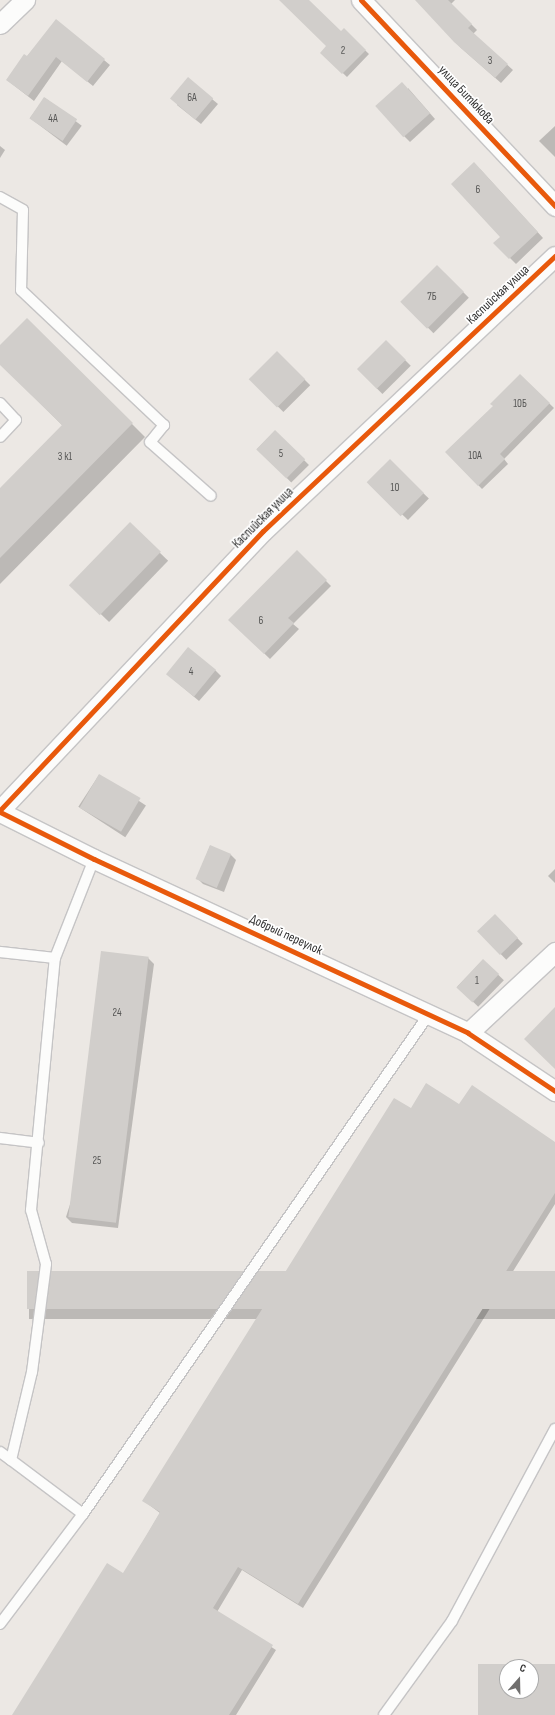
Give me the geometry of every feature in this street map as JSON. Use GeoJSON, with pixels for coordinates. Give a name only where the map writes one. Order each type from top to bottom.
{"type":"FeatureCollection","features":[{"type":"Feature","properties":{"kind":"street"},"geometry":{"type":"LineString","coordinates":[[0,24],[25,0]]}},
{"type":"Feature","properties":{"kind":"street","name":"улица Битюкова"},"geometry":{"type":"LineString","coordinates":[[361,0],[555,206]]}},
{"type":"Feature","properties":{"kind":"street","name":"Каспийская улица"},"geometry":{"type":"LineString","coordinates":[[0,811],[263,531],[555,256]]}},
{"type":"Feature","properties":{"kind":"street","name":"Добрый переулок"},"geometry":{"type":"LineString","coordinates":[[0,811],[94,859],[468,1033],[555,1090]]}},
{"type":"Feature","properties":{"kind":"street"},"geometry":{"type":"LineString","coordinates":[[468,1033],[555,952]]}},
{"type":"Feature","properties":{"kind":"lane"},"geometry":{"type":"LineString","coordinates":[[0,197],[23,210],[21,290],[164,425],[150,442],[211,496]]}},
{"type":"Feature","properties":{"kind":"lane"},"geometry":{"type":"LineString","coordinates":[[0,403],[16,420],[0,437]]}},
{"type":"Feature","properties":{"kind":"lane"},"geometry":{"type":"LineString","coordinates":[[11,1460],[32,1372],[46,1264],[31,1210],[39,1143],[55,958],[94,859]]}},
{"type":"Feature","properties":{"kind":"lane"},"geometry":{"type":"LineString","coordinates":[[0,952],[55,958]]}},
{"type":"Feature","properties":{"kind":"lane"},"geometry":{"type":"LineString","coordinates":[[0,1624],[83,1514],[429,1014]]}},
{"type":"Feature","properties":{"kind":"lane"},"geometry":{"type":"LineString","coordinates":[[0,1138],[39,1143]]}},
{"type":"Feature","properties":{"kind":"lane"},"geometry":{"type":"LineString","coordinates":[[384,1715],[452,1622],[555,1429]]}},
{"type":"Feature","properties":{"kind":"lane"},"geometry":{"type":"LineString","coordinates":[[0,1452],[83,1514]]}},
{"type":"Feature","properties":{"kind":"building"},"geometry":{"type":"Polygon","coordinates":[[[279,0],[309,0],[341,31],[344,28],[366,50],[342,74],[320,53],[326,46],[279,0]]]}},
{"type":"Feature","properties":{"kind":"building"},"geometry":{"type":"Polygon","coordinates":[[[415,0],[448,0],[472,24],[468,28],[508,64],[495,78],[454,42],[415,0]]]}},
{"type":"Feature","properties":{"kind":"building"},"geometry":{"type":"Polygon","coordinates":[[[56,19],[105,59],[87,82],[56,57],[28,96],[6,80],[24,54],[27,56],[56,19]]]}},
{"type":"Feature","properties":{"kind":"building"},"geometry":{"type":"Polygon","coordinates":[[[188,77],[213,98],[195,120],[170,98],[188,77]]]}},
{"type":"Feature","properties":{"kind":"building"},"geometry":{"type":"Polygon","coordinates":[[[402,82],[430,113],[403,137],[375,106],[402,82]]]}},
{"type":"Feature","properties":{"kind":"building"},"geometry":{"type":"Polygon","coordinates":[[[44,97],[77,119],[63,141],[29,119],[44,97]]]}},
{"type":"Feature","properties":{"kind":"building"},"geometry":{"type":"Polygon","coordinates":[[[474,162],[538,232],[509,259],[493,243],[500,237],[451,184],[474,162]]]}},
{"type":"Feature","properties":{"kind":"building"},"geometry":{"type":"Polygon","coordinates":[[[437,265],[464,292],[427,329],[400,302],[437,265]]]}},
{"type":"Feature","properties":{"kind":"building"},"geometry":{"type":"Polygon","coordinates":[[[27,318],[133,423],[0,558],[0,488],[62,425],[0,365],[0,345],[27,318]]]}},
{"type":"Feature","properties":{"kind":"building"},"geometry":{"type":"Polygon","coordinates":[[[386,340],[406,360],[377,389],[357,369],[386,340]]]}},
{"type":"Feature","properties":{"kind":"building"},"geometry":{"type":"Polygon","coordinates":[[[277,351],[305,379],[277,408],[249,379],[277,351]]]}},
{"type":"Feature","properties":{"kind":"building"},"geometry":{"type":"Polygon","coordinates":[[[520,374],[550,403],[500,454],[505,459],[478,486],[445,452],[493,406],[490,404],[520,374]]]}},
{"type":"Feature","properties":{"kind":"building"},"geometry":{"type":"Polygon","coordinates":[[[275,430],[305,459],[286,479],[256,449],[275,430]]]}},
{"type":"Feature","properties":{"kind":"building"},"geometry":{"type":"Polygon","coordinates":[[[390,459],[424,493],[401,516],[367,482],[390,459]]]}},
{"type":"Feature","properties":{"kind":"building"},"geometry":{"type":"Polygon","coordinates":[[[130,522],[161,552],[100,615],[69,585],[130,522]]]}},
{"type":"Feature","properties":{"kind":"building"},"geometry":{"type":"Polygon","coordinates":[[[297,550],[327,580],[288,618],[294,623],[264,654],[228,620],[297,550]]]}},
{"type":"Feature","properties":{"kind":"building"},"geometry":{"type":"Polygon","coordinates":[[[188,647],[216,670],[194,697],[166,674],[188,647]]]}},
{"type":"Feature","properties":{"kind":"building"},"geometry":{"type":"Polygon","coordinates":[[[99,774],[141,798],[121,832],[80,808],[99,774]]]}},
{"type":"Feature","properties":{"kind":"building"},"geometry":{"type":"Polygon","coordinates":[[[210,845],[231,854],[217,888],[196,879],[210,845]]]}},
{"type":"Feature","properties":{"kind":"building"},"geometry":{"type":"Polygon","coordinates":[[[495,914],[518,938],[500,955],[477,931],[495,914]]]}},
{"type":"Feature","properties":{"kind":"building"},"geometry":{"type":"Polygon","coordinates":[[[101,951],[149,957],[116,1223],[68,1217],[101,951]]]}},
{"type":"Feature","properties":{"kind":"building"},"geometry":{"type":"Polygon","coordinates":[[[483,959],[499,974],[472,1003],[456,988],[483,959]]]}},
{"type":"Feature","properties":{"kind":"building"},"geometry":{"type":"Polygon","coordinates":[[[555,1007],[555,1069],[524,1039],[555,1007]]]}},
{"type":"Feature","properties":{"kind":"building"},"geometry":{"type":"Polygon","coordinates":[[[426,1083],[459,1104],[472,1085],[555,1142],[555,1193],[298,1604],[238,1567],[213,1608],[273,1645],[229,1715],[12,1715],[107,1563],[123,1573],[160,1512],[142,1501],[394,1098],[411,1108],[426,1083]]]}},
{"type":"Feature","properties":{"kind":"building"},"geometry":{"type":"Polygon","coordinates":[[[27,1271],[555,1271],[555,1309],[27,1309],[27,1271]]]}},
{"type":"Feature","properties":{"kind":"building"},"geometry":{"type":"Polygon","coordinates":[[[478,1664],[499,1664],[499,1699],[539,1699],[539,1664],[555,1664],[555,1715],[478,1715],[478,1664]]]}},
{"type":"Feature","properties":{"kind":"cycle path"},"geometry":{"type":"LineString","coordinates":[[361,0],[555,206]]}},
{"type":"Feature","properties":{"kind":"cycle path"},"geometry":{"type":"LineString","coordinates":[[0,810],[263,531],[555,256]]}},
{"type":"Feature","properties":{"kind":"cycle path"},"geometry":{"type":"LineString","coordinates":[[0,812],[94,859],[468,1033],[555,1091]]}}]}
